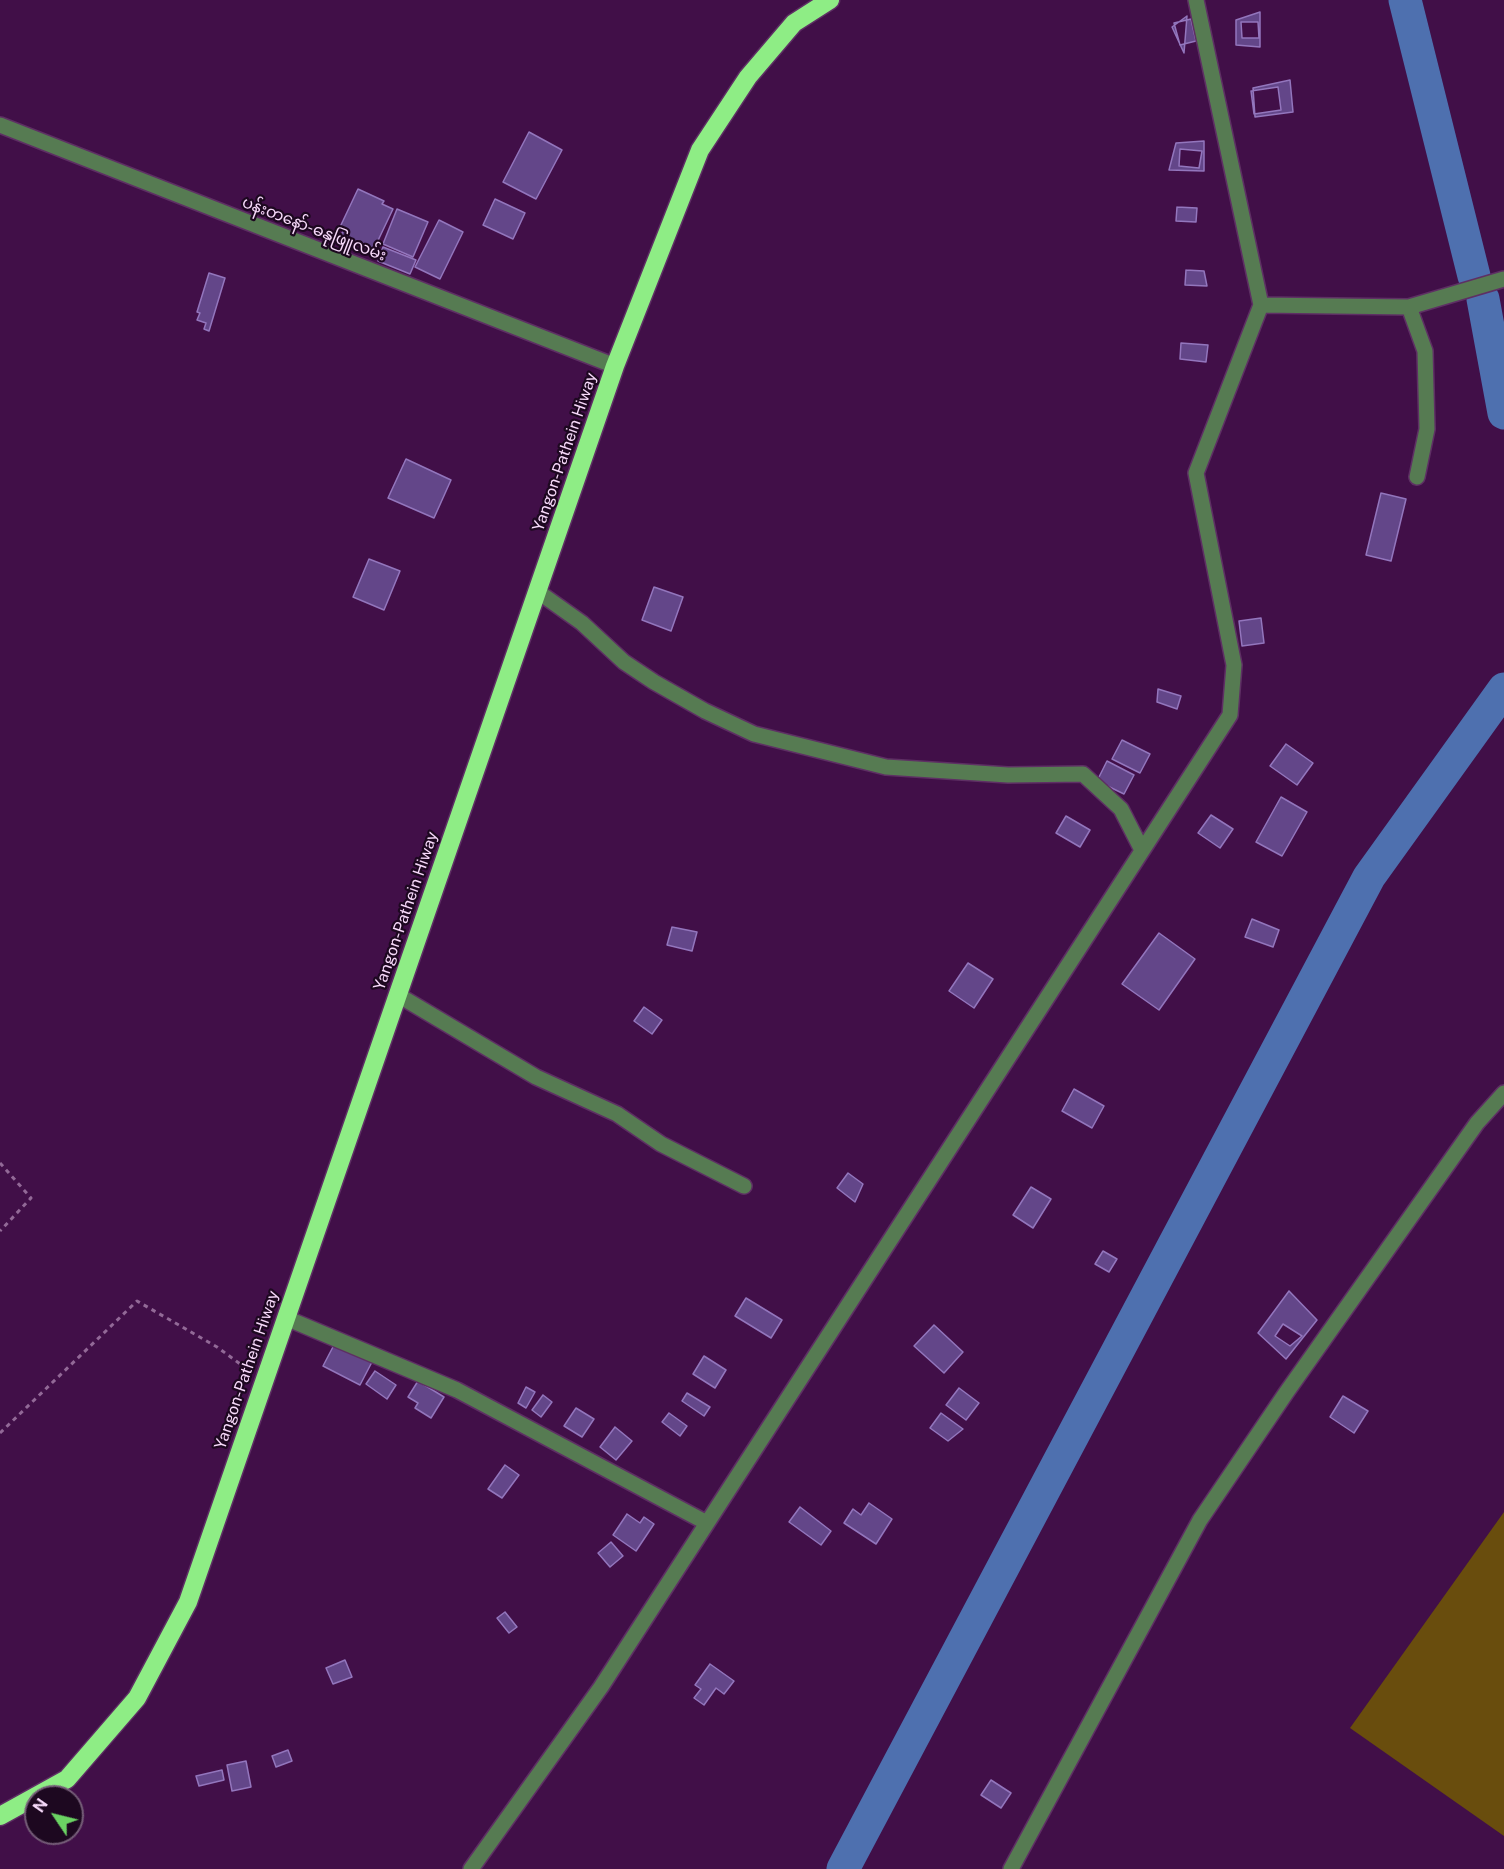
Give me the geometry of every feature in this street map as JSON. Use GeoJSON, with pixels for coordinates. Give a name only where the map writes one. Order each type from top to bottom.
{"type":"FeatureCollection","features":[{"type":"Feature","properties":{"kind":"highway","name":"Yangon-Pathein Hiway"},"geometry":{"type":"LineString","coordinates":[[0,1816],[67,1779],[138,1698],[188,1602],[615,366],[700,150],[748,77],[794,23],[830,0]]}},
{"type":"Feature","properties":{"kind":"street"},"geometry":{"type":"LineString","coordinates":[[471,1869],[601,1687],[1230,715],[1234,665],[1196,473],[1261,305],[1196,0]]}},
{"type":"Feature","properties":{"kind":"street","name":"ပန်းတနော်-ဓနုဖြူလမ်း"},"geometry":{"type":"LineString","coordinates":[[0,125],[615,366]]}},
{"type":"Feature","properties":{"kind":"street"},"geometry":{"type":"LineString","coordinates":[[1261,305],[1409,307],[1504,279]]}},
{"type":"Feature","properties":{"kind":"street"},"geometry":{"type":"LineString","coordinates":[[1409,307],[1425,351],[1427,429],[1417,477]]}},
{"type":"Feature","properties":{"kind":"street"},"geometry":{"type":"LineString","coordinates":[[537,591],[582,622],[624,662],[654,682],[705,711],[754,734],[886,767],[1008,775],[1083,774],[1121,809],[1142,850]]}},
{"type":"Feature","properties":{"kind":"street"},"geometry":{"type":"LineString","coordinates":[[398,995],[536,1077],[617,1114],[662,1144],[744,1186]]}},
{"type":"Feature","properties":{"kind":"street"},"geometry":{"type":"LineString","coordinates":[[1011,1869],[1200,1521],[1286,1393],[1477,1123],[1504,1092]]}},
{"type":"Feature","properties":{"kind":"street"},"geometry":{"type":"LineString","coordinates":[[286,1318],[457,1390],[707,1523]]}},
{"type":"Feature","properties":{"kind":"path"},"geometry":{"type":"LineString","coordinates":[[0,1163],[31,1198],[0,1231]]}},
{"type":"Feature","properties":{"kind":"path"},"geometry":{"type":"LineString","coordinates":[[0,1433],[137,1300],[217,1347],[264,1383]]}},
{"type":"Feature","properties":{"kind":"shaded area"},"geometry":{"type":"Polygon","coordinates":[[[1504,1512],[1504,1836],[1350,1728],[1504,1512]]]}},
{"type":"Feature","properties":{"kind":"building"},"geometry":{"type":"Polygon","coordinates":[[[1260,12],[1260,47],[1236,45],[1236,20],[1260,12]]]}},
{"type":"Feature","properties":{"kind":"building"},"geometry":{"type":"Polygon","coordinates":[[[1187,16],[1184,53],[1172,27],[1187,16]]]}},
{"type":"Feature","properties":{"kind":"building"},"geometry":{"type":"Polygon","coordinates":[[[1191,19],[1196,41],[1180,45],[1174,23],[1191,19]]]}},
{"type":"Feature","properties":{"kind":"building"},"geometry":{"type":"Polygon","coordinates":[[[1241,22],[1258,22],[1259,38],[1242,38],[1241,22]]]}},
{"type":"Feature","properties":{"kind":"building"},"geometry":{"type":"Polygon","coordinates":[[[1290,80],[1293,112],[1255,117],[1253,88],[1290,80]]]}},
{"type":"Feature","properties":{"kind":"building"},"geometry":{"type":"Polygon","coordinates":[[[1278,87],[1281,110],[1254,114],[1251,91],[1278,87]]]}},
{"type":"Feature","properties":{"kind":"building"},"geometry":{"type":"Polygon","coordinates":[[[529,132],[562,150],[536,199],[503,182],[529,132]]]}},
{"type":"Feature","properties":{"kind":"building"},"geometry":{"type":"Polygon","coordinates":[[[1204,141],[1204,171],[1169,170],[1176,143],[1204,141]]]}},
{"type":"Feature","properties":{"kind":"building"},"geometry":{"type":"Polygon","coordinates":[[[1180,149],[1202,151],[1199,168],[1179,166],[1180,149]]]}},
{"type":"Feature","properties":{"kind":"building"},"geometry":{"type":"Polygon","coordinates":[[[358,189],[384,201],[382,204],[393,209],[373,251],[341,235],[344,229],[340,227],[358,189]]]}},
{"type":"Feature","properties":{"kind":"building"},"geometry":{"type":"Polygon","coordinates":[[[495,199],[525,213],[513,239],[483,225],[495,199]]]}},
{"type":"Feature","properties":{"kind":"building"},"geometry":{"type":"Polygon","coordinates":[[[1177,207],[1197,208],[1196,222],[1176,221],[1177,207]]]}},
{"type":"Feature","properties":{"kind":"building"},"geometry":{"type":"Polygon","coordinates":[[[397,209],[428,222],[413,257],[383,244],[397,209]]]}},
{"type":"Feature","properties":{"kind":"building"},"geometry":{"type":"Polygon","coordinates":[[[439,220],[463,232],[440,279],[415,267],[439,220]]]}},
{"type":"Feature","properties":{"kind":"building"},"geometry":{"type":"Polygon","coordinates":[[[383,247],[416,260],[410,274],[378,261],[383,247]]]}},
{"type":"Feature","properties":{"kind":"building"},"geometry":{"type":"Polygon","coordinates":[[[1186,270],[1204,271],[1207,286],[1185,285],[1186,270]]]}},
{"type":"Feature","properties":{"kind":"building"},"geometry":{"type":"Polygon","coordinates":[[[209,273],[225,278],[209,331],[204,329],[206,323],[197,320],[200,313],[197,312],[209,273]]]}},
{"type":"Feature","properties":{"kind":"building"},"geometry":{"type":"Polygon","coordinates":[[[1181,343],[1208,345],[1206,362],[1180,359],[1181,343]]]}},
{"type":"Feature","properties":{"kind":"building"},"geometry":{"type":"Polygon","coordinates":[[[406,459],[451,480],[434,518],[388,498],[406,459]]]}},
{"type":"Feature","properties":{"kind":"building"},"geometry":{"type":"Polygon","coordinates":[[[1381,493],[1406,499],[1391,561],[1366,555],[1381,493]]]}},
{"type":"Feature","properties":{"kind":"building"},"geometry":{"type":"Polygon","coordinates":[[[369,559],[400,571],[384,610],[353,597],[369,559]]]}},
{"type":"Feature","properties":{"kind":"building"},"geometry":{"type":"Polygon","coordinates":[[[654,587],[683,597],[671,631],[642,620],[654,587]]]}},
{"type":"Feature","properties":{"kind":"building"},"geometry":{"type":"Polygon","coordinates":[[[1261,618],[1264,643],[1242,646],[1239,621],[1261,618]]]}},
{"type":"Feature","properties":{"kind":"building"},"geometry":{"type":"Polygon","coordinates":[[[1158,689],[1181,696],[1177,709],[1157,702],[1158,689]]]}},
{"type":"Feature","properties":{"kind":"building"},"geometry":{"type":"Polygon","coordinates":[[[1122,740],[1150,754],[1140,773],[1112,759],[1122,740]]]}},
{"type":"Feature","properties":{"kind":"building"},"geometry":{"type":"Polygon","coordinates":[[[1286,744],[1313,763],[1297,785],[1270,766],[1286,744]]]}},
{"type":"Feature","properties":{"kind":"building"},"geometry":{"type":"Polygon","coordinates":[[[1107,761],[1134,775],[1124,794],[1097,781],[1107,761]]]}},
{"type":"Feature","properties":{"kind":"building"},"geometry":{"type":"Polygon","coordinates":[[[1281,797],[1307,812],[1282,856],[1256,842],[1281,797]]]}},
{"type":"Feature","properties":{"kind":"building"},"geometry":{"type":"Polygon","coordinates":[[[1211,815],[1233,829],[1220,848],[1198,833],[1211,815]]]}},
{"type":"Feature","properties":{"kind":"building"},"geometry":{"type":"Polygon","coordinates":[[[1066,816],[1090,830],[1080,847],[1056,833],[1066,816]]]}},
{"type":"Feature","properties":{"kind":"building"},"geometry":{"type":"Polygon","coordinates":[[[1252,919],[1279,930],[1273,947],[1245,937],[1252,919]]]}},
{"type":"Feature","properties":{"kind":"building"},"geometry":{"type":"Polygon","coordinates":[[[672,927],[697,932],[692,951],[667,945],[672,927]]]}},
{"type":"Feature","properties":{"kind":"building"},"geometry":{"type":"Polygon","coordinates":[[[1159,933],[1195,959],[1159,1010],[1122,984],[1159,933]]]}},
{"type":"Feature","properties":{"kind":"building"},"geometry":{"type":"Polygon","coordinates":[[[968,963],[993,979],[974,1008],[949,991],[968,963]]]}},
{"type":"Feature","properties":{"kind":"building"},"geometry":{"type":"Polygon","coordinates":[[[644,1007],[662,1020],[652,1034],[634,1021],[644,1007]]]}},
{"type":"Feature","properties":{"kind":"building"},"geometry":{"type":"Polygon","coordinates":[[[1074,1089],[1104,1106],[1092,1128],[1062,1111],[1074,1089]]]}},
{"type":"Feature","properties":{"kind":"building"},"geometry":{"type":"Polygon","coordinates":[[[848,1173],[863,1184],[855,1202],[837,1188],[848,1173]]]}},
{"type":"Feature","properties":{"kind":"building"},"geometry":{"type":"Polygon","coordinates":[[[1031,1187],[1051,1199],[1033,1228],[1013,1215],[1031,1187]]]}},
{"type":"Feature","properties":{"kind":"building"},"geometry":{"type":"Polygon","coordinates":[[[1103,1251],[1117,1259],[1109,1272],[1095,1264],[1103,1251]]]}},
{"type":"Feature","properties":{"kind":"building"},"geometry":{"type":"Polygon","coordinates":[[[1289,1291],[1317,1320],[1286,1359],[1258,1333],[1289,1291]]]}},
{"type":"Feature","properties":{"kind":"building"},"geometry":{"type":"Polygon","coordinates":[[[746,1298],[782,1320],[771,1338],[735,1316],[746,1298]]]}},
{"type":"Feature","properties":{"kind":"building"},"geometry":{"type":"Polygon","coordinates":[[[1283,1324],[1302,1336],[1290,1346],[1275,1336],[1283,1324]]]}},
{"type":"Feature","properties":{"kind":"building"},"geometry":{"type":"Polygon","coordinates":[[[934,1325],[963,1352],[944,1373],[914,1346],[934,1325]]]}},
{"type":"Feature","properties":{"kind":"building"},"geometry":{"type":"Polygon","coordinates":[[[335,1343],[372,1362],[360,1385],[323,1366],[335,1343]]]}},
{"type":"Feature","properties":{"kind":"building"},"geometry":{"type":"Polygon","coordinates":[[[704,1356],[726,1370],[715,1388],[693,1374],[704,1356]]]}},
{"type":"Feature","properties":{"kind":"building"},"geometry":{"type":"Polygon","coordinates":[[[375,1371],[396,1385],[387,1399],[366,1384],[375,1371]]]}},
{"type":"Feature","properties":{"kind":"building"},"geometry":{"type":"Polygon","coordinates":[[[418,1381],[444,1397],[431,1418],[415,1408],[418,1403],[408,1397],[418,1381]]]}},
{"type":"Feature","properties":{"kind":"building"},"geometry":{"type":"Polygon","coordinates":[[[526,1387],[535,1392],[526,1408],[518,1403],[526,1387]]]}},
{"type":"Feature","properties":{"kind":"building"},"geometry":{"type":"Polygon","coordinates":[[[959,1388],[979,1403],[966,1420],[946,1405],[959,1388]]]}},
{"type":"Feature","properties":{"kind":"building"},"geometry":{"type":"Polygon","coordinates":[[[687,1393],[710,1407],[704,1416],[682,1401],[687,1393]]]}},
{"type":"Feature","properties":{"kind":"building"},"geometry":{"type":"Polygon","coordinates":[[[543,1395],[552,1402],[541,1417],[532,1410],[543,1395]]]}},
{"type":"Feature","properties":{"kind":"building"},"geometry":{"type":"Polygon","coordinates":[[[1343,1396],[1368,1411],[1354,1433],[1330,1417],[1343,1396]]]}},
{"type":"Feature","properties":{"kind":"building"},"geometry":{"type":"Polygon","coordinates":[[[576,1408],[594,1419],[582,1437],[564,1426],[576,1408]]]}},
{"type":"Feature","properties":{"kind":"building"},"geometry":{"type":"Polygon","coordinates":[[[669,1413],[687,1426],[680,1436],[662,1422],[669,1413]]]}},
{"type":"Feature","properties":{"kind":"building"},"geometry":{"type":"Polygon","coordinates":[[[941,1413],[963,1429],[948,1441],[930,1428],[941,1413]]]}},
{"type":"Feature","properties":{"kind":"building"},"geometry":{"type":"Polygon","coordinates":[[[615,1427],[632,1441],[616,1460],[600,1447],[615,1427]]]}},
{"type":"Feature","properties":{"kind":"building"},"geometry":{"type":"Polygon","coordinates":[[[505,1465],[519,1475],[502,1498],[488,1489],[505,1465]]]}},
{"type":"Feature","properties":{"kind":"building"},"geometry":{"type":"Polygon","coordinates":[[[869,1503],[892,1519],[876,1544],[844,1523],[853,1509],[861,1515],[869,1503]]]}},
{"type":"Feature","properties":{"kind":"building"},"geometry":{"type":"Polygon","coordinates":[[[800,1507],[831,1531],[821,1545],[789,1522],[800,1507]]]}},
{"type":"Feature","properties":{"kind":"building"},"geometry":{"type":"Polygon","coordinates":[[[627,1514],[640,1523],[644,1517],[654,1524],[636,1551],[613,1535],[627,1514]]]}},
{"type":"Feature","properties":{"kind":"building"},"geometry":{"type":"Polygon","coordinates":[[[611,1542],[623,1556],[610,1567],[598,1553],[611,1542]]]}},
{"type":"Feature","properties":{"kind":"building"},"geometry":{"type":"Polygon","coordinates":[[[505,1612],[517,1627],[509,1633],[497,1618],[505,1612]]]}},
{"type":"Feature","properties":{"kind":"building"},"geometry":{"type":"Polygon","coordinates":[[[345,1660],[352,1677],[333,1684],[326,1668],[345,1660]]]}},
{"type":"Feature","properties":{"kind":"building"},"geometry":{"type":"Polygon","coordinates":[[[710,1664],[734,1681],[724,1694],[716,1688],[704,1705],[694,1698],[701,1689],[695,1685],[710,1664]]]}},
{"type":"Feature","properties":{"kind":"building"},"geometry":{"type":"Polygon","coordinates":[[[288,1750],[292,1761],[276,1767],[272,1756],[288,1750]]]}},
{"type":"Feature","properties":{"kind":"building"},"geometry":{"type":"Polygon","coordinates":[[[246,1761],[251,1787],[232,1791],[227,1765],[246,1761]]]}},
{"type":"Feature","properties":{"kind":"building"},"geometry":{"type":"Polygon","coordinates":[[[222,1770],[224,1780],[199,1786],[196,1776],[222,1770]]]}},
{"type":"Feature","properties":{"kind":"building"},"geometry":{"type":"Polygon","coordinates":[[[991,1780],[1011,1793],[1001,1808],[981,1795],[991,1780]]]}},
{"type":"Feature","properties":{"kind":"waterway"},"geometry":{"type":"LineString","coordinates":[[1405,0],[1474,276]]}},
{"type":"Feature","properties":{"kind":"waterway"},"geometry":{"type":"LineString","coordinates":[[1483,299],[1504,413]]}},
{"type":"Feature","properties":{"kind":"waterway"},"geometry":{"type":"LineString","coordinates":[[843,1869],[1369,877],[1504,689]]}}]}
